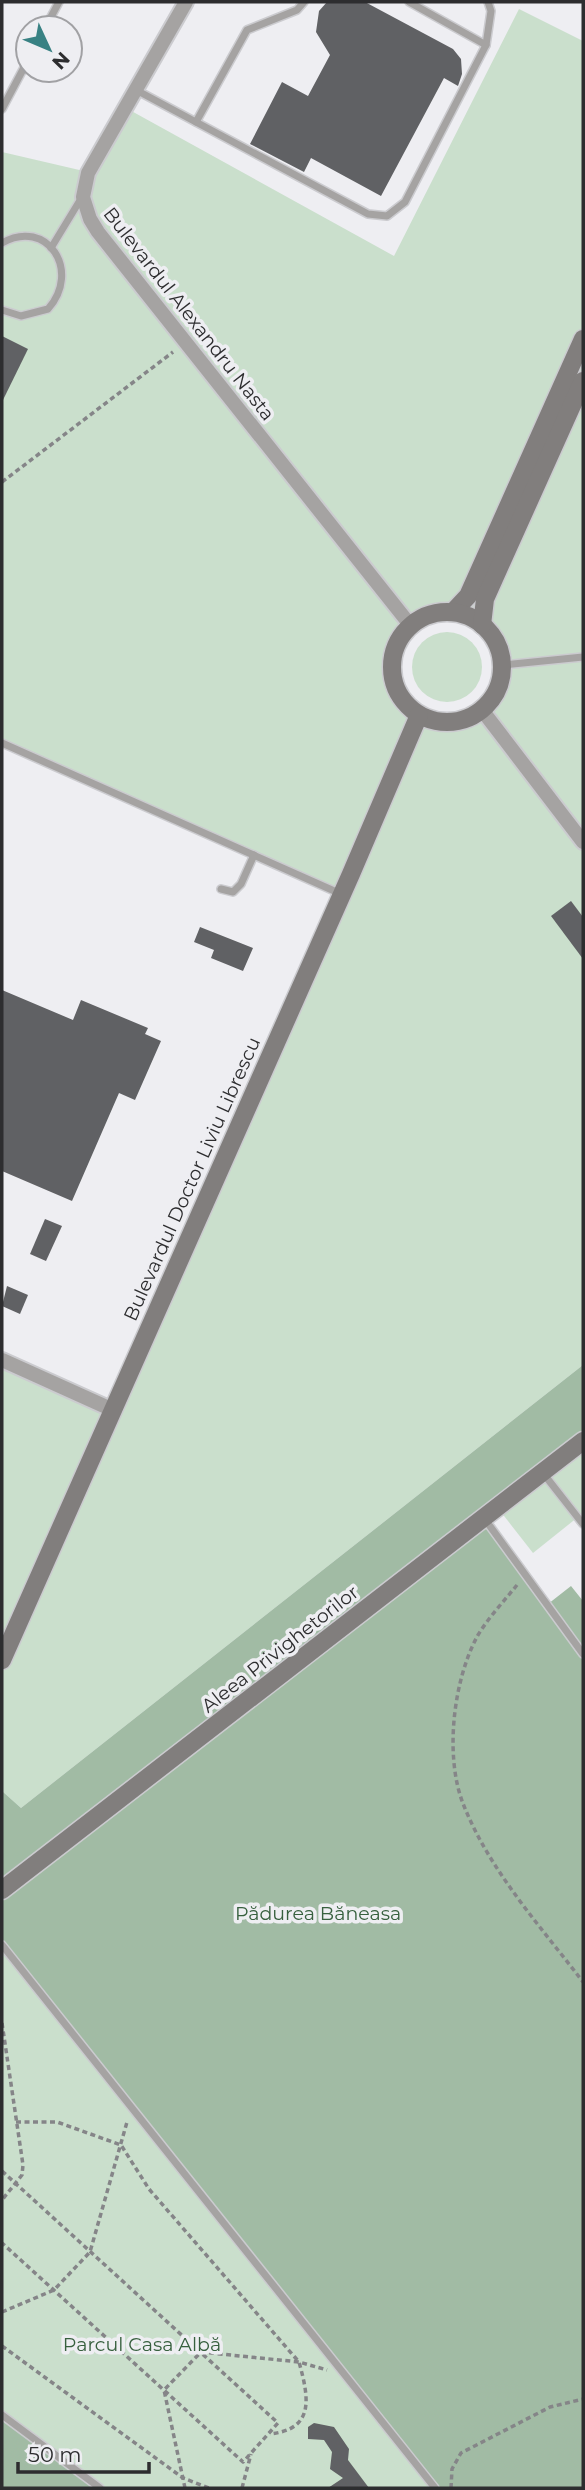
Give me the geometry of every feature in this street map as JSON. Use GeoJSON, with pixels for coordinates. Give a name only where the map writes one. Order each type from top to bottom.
{"type":"FeatureCollection","features":[{"type":"Feature","properties":{"kind":"street","name":"Bulevardul Alexandru Nasta"},"geometry":{"type":"LineString","coordinates":[[187,2],[88,173],[83,197],[90,219],[184,343],[411,626]]}},
{"type":"Feature","properties":{"kind":"street"},"geometry":{"type":"LineString","coordinates":[[453,612],[468,596],[583,339]]}},
{"type":"Feature","properties":{"kind":"street"},"geometry":{"type":"LineString","coordinates":[[482,625],[485,599],[583,381]]}},
{"type":"Feature","properties":{"kind":"street"},"geometry":{"type":"LineString","coordinates":[[453,612],[482,625],[495,639],[502,665],[499,686],[482,710],[462,720],[444,722],[419,715],[398,692],[392,674],[398,643],[411,626],[426,616],[453,612]]}},
{"type":"Feature","properties":{"kind":"street"},"geometry":{"type":"LineString","coordinates":[[482,710],[583,842]]}},
{"type":"Feature","properties":{"kind":"street","name":"Bulevardul Doctor Liviu Librescu"},"geometry":{"type":"LineString","coordinates":[[2,1660],[342,895],[419,715]]}},
{"type":"Feature","properties":{"kind":"street"},"geometry":{"type":"LineString","coordinates":[[2,1360],[113,1410]]}},
{"type":"Feature","properties":{"kind":"street","name":"Aleea Privighetorilor"},"geometry":{"type":"LineString","coordinates":[[2,1890],[583,1441]]}},
{"type":"Feature","properties":{"kind":"lane"},"geometry":{"type":"LineString","coordinates":[[196,122],[247,30],[297,10],[304,2]]}},
{"type":"Feature","properties":{"kind":"lane"},"geometry":{"type":"LineString","coordinates":[[409,2],[486,45]]}},
{"type":"Feature","properties":{"kind":"lane"},"geometry":{"type":"LineString","coordinates":[[136,90],[368,214],[387,216],[405,202],[486,45],[491,11],[488,2]]}},
{"type":"Feature","properties":{"kind":"lane"},"geometry":{"type":"LineString","coordinates":[[2,109],[15,84]]}},
{"type":"Feature","properties":{"kind":"lane"},"geometry":{"type":"LineString","coordinates":[[51,247],[83,197]]}},
{"type":"Feature","properties":{"kind":"lane"},"geometry":{"type":"LineString","coordinates":[[2,243],[16,237],[29,237],[51,247],[63,272],[57,299],[48,309],[35,315],[22,316],[2,310]]}},
{"type":"Feature","properties":{"kind":"lane"},"geometry":{"type":"LineString","coordinates":[[502,665],[583,657]]}},
{"type":"Feature","properties":{"kind":"lane"},"geometry":{"type":"LineString","coordinates":[[2,743],[342,895]]}},
{"type":"Feature","properties":{"kind":"lane"},"geometry":{"type":"LineString","coordinates":[[221,889],[233,892],[241,884],[254,855]]}},
{"type":"Feature","properties":{"kind":"lane"},"geometry":{"type":"LineString","coordinates":[[543,1472],[583,1524]]}},
{"type":"Feature","properties":{"kind":"lane"},"geometry":{"type":"LineString","coordinates":[[483,1518],[583,1654]]}},
{"type":"Feature","properties":{"kind":"lane"},"geometry":{"type":"LineString","coordinates":[[2,1945],[435,2488]]}},
{"type":"Feature","properties":{"kind":"lane"},"geometry":{"type":"LineString","coordinates":[[2,2415],[100,2488]]}},
{"type":"Feature","properties":{"kind":"path"},"geometry":{"type":"LineString","coordinates":[[2,482],[184,343]]}},
{"type":"Feature","properties":{"kind":"path"},"geometry":{"type":"LineString","coordinates":[[525,1576],[477,1638],[455,1698],[454,1773],[463,1805],[507,1881],[583,1982]]}},
{"type":"Feature","properties":{"kind":"path"},"geometry":{"type":"LineString","coordinates":[[2,2023],[23,2165],[22,2175],[2,2200]]}},
{"type":"Feature","properties":{"kind":"path"},"geometry":{"type":"LineString","coordinates":[[2,2312],[54,2290],[90,2252],[131,2106]]}},
{"type":"Feature","properties":{"kind":"path"},"geometry":{"type":"LineString","coordinates":[[16,2122],[57,2122],[121,2145],[149,2189],[299,2362],[306,2385],[304,2416],[299,2426],[289,2432],[268,2435]]}},
{"type":"Feature","properties":{"kind":"path"},"geometry":{"type":"LineString","coordinates":[[2,2171],[278,2423],[243,2462],[2,2243]]}},
{"type":"Feature","properties":{"kind":"path"},"geometry":{"type":"LineString","coordinates":[[2,2346],[183,2478],[209,2488]]}},
{"type":"Feature","properties":{"kind":"path"},"geometry":{"type":"LineString","coordinates":[[201,2352],[299,2362],[346,2376]]}},
{"type":"Feature","properties":{"kind":"path"},"geometry":{"type":"LineString","coordinates":[[164,2390],[201,2352]]}},
{"type":"Feature","properties":{"kind":"path"},"geometry":{"type":"LineString","coordinates":[[164,2390],[185,2488]]}},
{"type":"Feature","properties":{"kind":"path"},"geometry":{"type":"LineString","coordinates":[[451,2488],[452,2469],[461,2453],[550,2407],[583,2399]]}},
{"type":"Feature","properties":{"kind":"path"},"geometry":{"type":"LineString","coordinates":[[242,2488],[252,2452]]}},
{"type":"Feature","properties":{"kind":"green space"},"geometry":{"type":"Polygon","coordinates":[[[519,9],[583,41],[583,1365],[21,1808],[2,1791],[2,1360],[112,1409],[341,895],[2,743],[2,152],[88,172],[126,108],[394,256],[519,9]],[[440,612],[418,622],[403,636],[395,654],[392,672],[396,690],[406,706],[422,717],[443,722],[468,719],[486,707],[497,689],[501,668],[498,648],[486,629],[467,617],[440,612]]]}},
{"type":"Feature","properties":{"kind":"green space"},"geometry":{"type":"Polygon","coordinates":[[[454,632],[467,638],[476,647],[480,653],[480,681],[472,692],[461,700],[440,702],[422,692],[414,681],[412,660],[422,642],[433,634],[454,632]]]}},
{"type":"Feature","properties":{"kind":"green space","name":"Pădurea Băneasa"},"geometry":{"type":"Polygon","coordinates":[[[583,1365],[583,1441],[483,1518],[548,1604],[571,1586],[583,1601],[583,2488],[435,2488],[2,1945],[2,1791],[21,1808],[583,1365]]]}},
{"type":"Feature","properties":{"kind":"green space"},"geometry":{"type":"Polygon","coordinates":[[[583,1441],[583,1513],[533,1553],[497,1507],[583,1441]]]}},
{"type":"Feature","properties":{"kind":"green space","name":"Parcul Casa Albă"},"geometry":{"type":"Polygon","coordinates":[[[2,1945],[435,2488],[100,2488],[2,2415],[2,1945]]]}},
{"type":"Feature","properties":{"kind":"green space"},"geometry":{"type":"Polygon","coordinates":[[[2,2415],[100,2488],[2,2488],[2,2415]]]}},
{"type":"Feature","properties":{"kind":"building"},"geometry":{"type":"Polygon","coordinates":[[[327,2],[365,2],[453,49],[461,59],[462,74],[458,86],[444,78],[381,196],[311,158],[304,172],[250,144],[282,82],[308,96],[330,55],[316,32],[319,11],[327,2]]]}},
{"type":"Feature","properties":{"kind":"building"},"geometry":{"type":"Polygon","coordinates":[[[2,336],[28,349],[2,402],[2,336]]]}},
{"type":"Feature","properties":{"kind":"building"},"geometry":{"type":"Polygon","coordinates":[[[571,901],[583,917],[583,959],[551,916],[571,901]]]}},
{"type":"Feature","properties":{"kind":"building"},"geometry":{"type":"Polygon","coordinates":[[[200,927],[253,948],[243,971],[211,958],[214,950],[194,942],[200,927]]]}},
{"type":"Feature","properties":{"kind":"building"},"geometry":{"type":"Polygon","coordinates":[[[2,990],[73,1020],[81,1000],[148,1028],[145,1034],[161,1041],[135,1100],[119,1093],[72,1201],[2,1171],[2,990]]]}},
{"type":"Feature","properties":{"kind":"building"},"geometry":{"type":"Polygon","coordinates":[[[45,1219],[62,1226],[46,1261],[30,1254],[45,1219]]]}},
{"type":"Feature","properties":{"kind":"building"},"geometry":{"type":"Polygon","coordinates":[[[7,1286],[28,1295],[20,1314],[2,1306],[7,1286]]]}},
{"type":"Feature","properties":{"kind":"building"},"geometry":{"type":"Polygon","coordinates":[[[314,2423],[334,2427],[349,2449],[348,2460],[369,2488],[328,2488],[343,2478],[330,2469],[332,2452],[324,2440],[308,2439],[308,2427],[314,2423]]]}}]}
